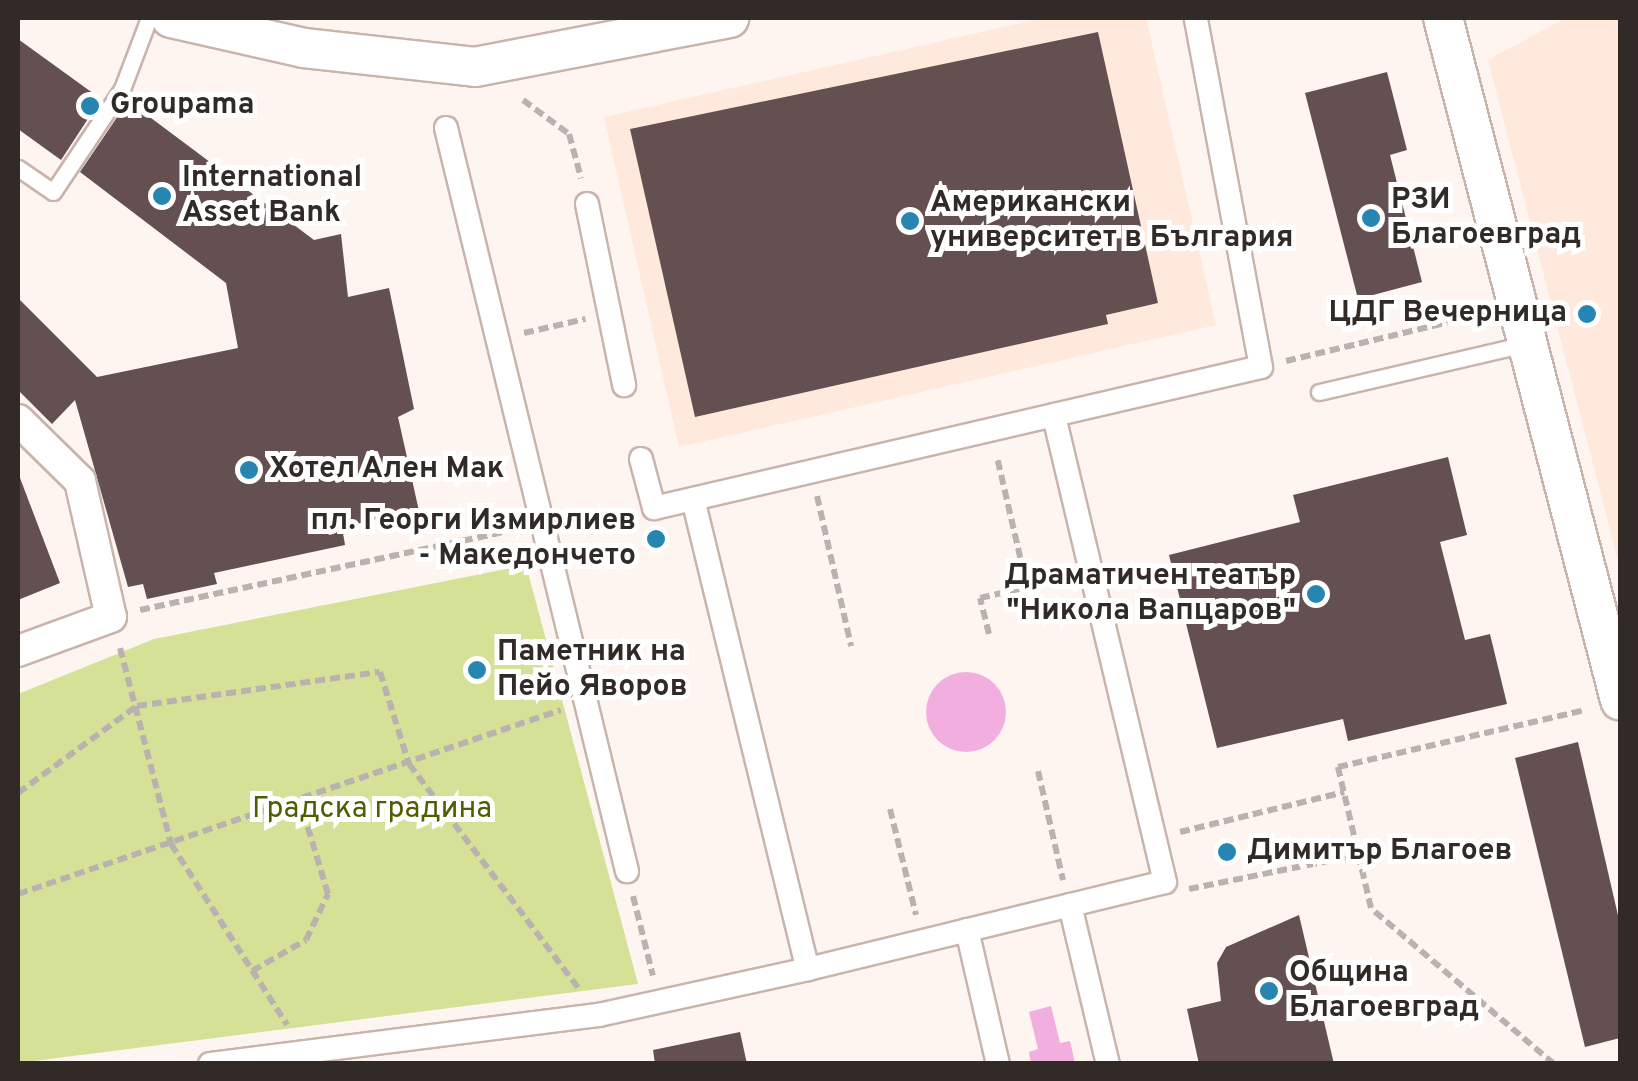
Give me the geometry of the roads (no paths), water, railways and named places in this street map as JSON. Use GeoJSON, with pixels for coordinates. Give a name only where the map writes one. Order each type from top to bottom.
{"type":"FeatureCollection","features":[{"type":"Feature","properties":{"kind":"street"},"geometry":{"type":"LineString","coordinates":[[170,18],[368,58],[517,62],[729,18]]}},
{"type":"Feature","properties":{"kind":"street"},"geometry":{"type":"LineString","coordinates":[[641,458],[654,508],[1261,367],[1196,18]]}},
{"type":"Feature","properties":{"kind":"street"},"geometry":{"type":"LineString","coordinates":[[1446,19],[1611,703]]}},
{"type":"Feature","properties":{"kind":"street"},"geometry":{"type":"LineString","coordinates":[[446,128],[627,871]]}},
{"type":"Feature","properties":{"kind":"street"},"geometry":{"type":"LineString","coordinates":[[588,204],[624,385]]}},
{"type":"Feature","properties":{"kind":"street"},"geometry":{"type":"LineString","coordinates":[[210,1064],[308,1057],[660,1005],[1165,882],[1054,415]]}},
{"type":"Feature","properties":{"kind":"street"},"geometry":{"type":"LineString","coordinates":[[18,420],[80,482],[111,617],[18,651]]}},
{"type":"Feature","properties":{"kind":"street"},"geometry":{"type":"LineString","coordinates":[[694,499],[808,969]]}},
{"type":"Feature","properties":{"kind":"street"},"geometry":{"type":"LineString","coordinates":[[1070,905],[1108,1064]]}},
{"type":"Feature","properties":{"kind":"street"},"geometry":{"type":"LineString","coordinates":[[967,930],[998,1064]]}},
{"type":"Feature","properties":{"kind":"lane"},"geometry":{"type":"LineString","coordinates":[[18,168],[53,192],[122,89],[149,18]]}},
{"type":"Feature","properties":{"kind":"lane"},"geometry":{"type":"LineString","coordinates":[[1319,392],[1526,344]]}},
{"type":"Feature","properties":{"kind":"place","name":"Groupama"},"geometry":{"type":"Point","coordinates":[90,106]}},
{"type":"Feature","properties":{"kind":"place","name":"International Asset Bank"},"geometry":{"type":"Point","coordinates":[162,196]}},
{"type":"Feature","properties":{"kind":"place","name":"РЗИ Благоевград"},"geometry":{"type":"Point","coordinates":[1371,218]}},
{"type":"Feature","properties":{"kind":"place","name":"Американски университет в България"},"geometry":{"type":"Point","coordinates":[910,221]}},
{"type":"Feature","properties":{"kind":"place","name":"ЦДГ Вечерница"},"geometry":{"type":"Point","coordinates":[1587,314]}},
{"type":"Feature","properties":{"kind":"place","name":"Хотел Ален Мак"},"geometry":{"type":"Point","coordinates":[249,470]}},
{"type":"Feature","properties":{"kind":"place","name":"пл. Георги Измирлиев - Македончето"},"geometry":{"type":"Point","coordinates":[656,539]}},
{"type":"Feature","properties":{"kind":"place","name":"Драматичен театър \"Никола Вапцаров\""},"geometry":{"type":"Point","coordinates":[1316,594]}},
{"type":"Feature","properties":{"kind":"place","name":"Паметник на Пейо Яворов"},"geometry":{"type":"Point","coordinates":[477,670]}},
{"type":"Feature","properties":{"kind":"place","name":"Димитър Благоев"},"geometry":{"type":"Point","coordinates":[1227,852]}},
{"type":"Feature","properties":{"kind":"place","name":"Община Благоевград"},"geometry":{"type":"Point","coordinates":[1269,991]}},
{"type":"Feature","properties":{"kind":"park label","name":"Градска градина"},"geometry":{"type":"Point","coordinates":[372,810]}}]}
